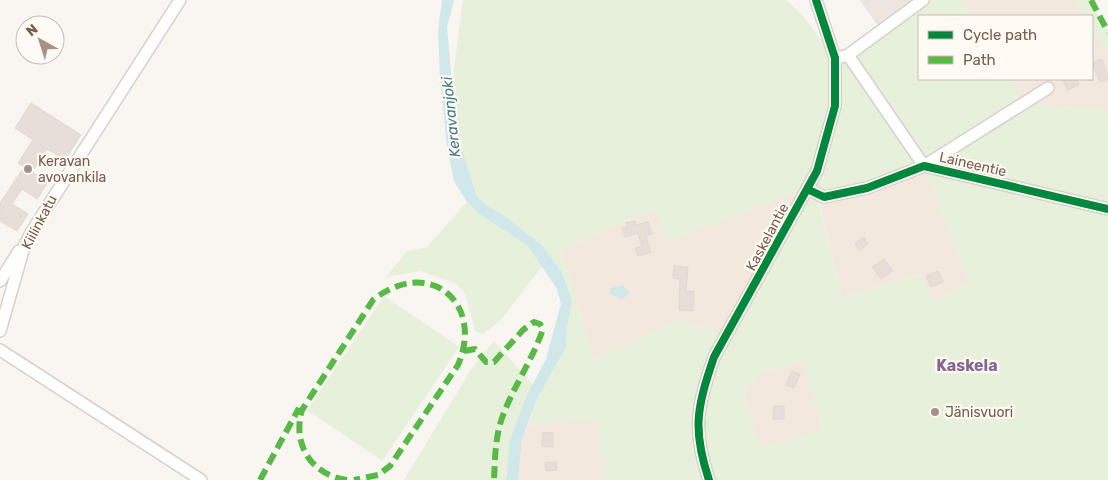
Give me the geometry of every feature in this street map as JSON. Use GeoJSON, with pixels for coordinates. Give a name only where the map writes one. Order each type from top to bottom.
{"type":"FeatureCollection","features":[{"type":"Feature","properties":{"kind":"street","name":"Kiilinkatu"},"geometry":{"type":"LineString","coordinates":[[0,331],[24,246],[32,231],[99,123],[180,0]]}},
{"type":"Feature","properties":{"kind":"street","name":"Kaskelantie"},"geometry":{"type":"LineString","coordinates":[[709,480],[699,451],[698,413],[714,357],[817,171],[834,106],[835,58],[816,0]]}},
{"type":"Feature","properties":{"kind":"street"},"geometry":{"type":"LineString","coordinates":[[835,58],[848,55],[923,0]]}},
{"type":"Feature","properties":{"kind":"street"},"geometry":{"type":"LineString","coordinates":[[848,55],[924,166],[1048,88]]}},
{"type":"Feature","properties":{"kind":"street","name":"Laineentie"},"geometry":{"type":"LineString","coordinates":[[807,189],[824,197],[867,188],[924,166],[1108,209]]}},
{"type":"Feature","properties":{"kind":"street"},"geometry":{"type":"LineString","coordinates":[[0,281],[32,231]]}},
{"type":"Feature","properties":{"kind":"street"},"geometry":{"type":"LineString","coordinates":[[0,303],[4,316]]}},
{"type":"Feature","properties":{"kind":"street"},"geometry":{"type":"LineString","coordinates":[[0,350],[202,480]]}},
{"type":"Feature","properties":{"kind":"shaded area"},"geometry":{"type":"Polygon","coordinates":[[[860,0],[914,0],[878,26],[860,0]]]}},
{"type":"Feature","properties":{"kind":"shaded area"},"geometry":{"type":"Polygon","coordinates":[[[962,0],[1075,0],[1084,15],[971,15],[962,0]]]}},
{"type":"Feature","properties":{"kind":"shaded area"},"geometry":{"type":"Polygon","coordinates":[[[1093,29],[1108,54],[1108,110],[1026,105],[1011,80],[1093,80],[1093,29]]]}},
{"type":"Feature","properties":{"kind":"shaded area"},"geometry":{"type":"Polygon","coordinates":[[[924,166],[969,282],[934,302],[920,274],[842,297],[817,193],[924,166]]]}},
{"type":"Feature","properties":{"kind":"shaded area"},"geometry":{"type":"Polygon","coordinates":[[[807,189],[728,333],[674,321],[594,360],[561,249],[601,233],[607,228],[656,210],[667,241],[807,189]]]}},
{"type":"Feature","properties":{"kind":"shaded area"},"geometry":{"type":"Polygon","coordinates":[[[803,362],[823,431],[760,449],[744,392],[762,371],[803,362]]]}},
{"type":"Feature","properties":{"kind":"shaded area"},"geometry":{"type":"Polygon","coordinates":[[[599,418],[603,480],[518,480],[522,439],[528,425],[599,418]]]}},
{"type":"Feature","properties":{"kind":"green space"},"geometry":{"type":"Polygon","coordinates":[[[463,0],[786,0],[803,16],[839,63],[923,0],[962,0],[971,15],[918,15],[918,80],[1011,80],[1026,105],[1108,110],[1108,480],[603,480],[598,419],[528,425],[536,401],[566,347],[567,327],[572,301],[562,272],[541,244],[503,215],[486,205],[476,194],[456,131],[453,76],[463,0]],[[924,166],[824,197],[807,189],[666,242],[656,210],[607,228],[601,233],[561,249],[594,360],[674,321],[728,333],[804,196],[818,199],[842,297],[921,274],[934,302],[969,282],[924,166]],[[802,362],[762,371],[744,392],[760,448],[823,430],[802,362]]]}},
{"type":"Feature","properties":{"kind":"green space"},"geometry":{"type":"Polygon","coordinates":[[[1075,0],[1091,0],[1108,32],[1108,54],[1093,29],[1093,15],[1084,15],[1075,0]]]}},
{"type":"Feature","properties":{"kind":"green space"},"geometry":{"type":"Polygon","coordinates":[[[467,202],[482,216],[528,246],[543,265],[501,320],[483,334],[475,331],[465,294],[457,284],[420,271],[386,277],[407,251],[426,248],[467,202]]]}},
{"type":"Feature","properties":{"kind":"green space"},"geometry":{"type":"Polygon","coordinates":[[[384,296],[459,347],[382,461],[307,410],[384,296]]]}},
{"type":"Feature","properties":{"kind":"green space"},"geometry":{"type":"Polygon","coordinates":[[[494,341],[533,385],[526,397],[506,472],[506,480],[404,480],[472,368],[494,341]]]}},
{"type":"Feature","properties":{"kind":"water","name":"Keravanjoki"},"geometry":{"type":"Polygon","coordinates":[[[442,0],[454,0],[447,27],[456,131],[476,194],[486,205],[503,215],[541,244],[562,272],[572,301],[567,327],[566,347],[536,401],[522,439],[518,480],[506,480],[510,440],[526,397],[546,359],[561,304],[557,289],[528,246],[482,216],[467,202],[454,181],[447,147],[440,78],[438,31],[442,0]]]}},
{"type":"Feature","properties":{"kind":"water"},"geometry":{"type":"Polygon","coordinates":[[[623,285],[630,294],[621,299],[609,293],[611,288],[623,285]]]}},
{"type":"Feature","properties":{"kind":"building"},"geometry":{"type":"Polygon","coordinates":[[[1102,59],[1108,79],[1100,82],[1093,63],[1102,59]]]}},
{"type":"Feature","properties":{"kind":"building"},"geometry":{"type":"Polygon","coordinates":[[[1063,80],[1077,80],[1079,85],[1067,90],[1063,80]]]}},
{"type":"Feature","properties":{"kind":"building","name":"Keravan avovankila"},"geometry":{"type":"Polygon","coordinates":[[[31,103],[81,135],[65,160],[47,149],[32,172],[48,182],[37,199],[22,189],[12,204],[28,214],[17,231],[0,221],[0,203],[24,167],[18,163],[33,140],[15,128],[31,103]]]}},
{"type":"Feature","properties":{"kind":"building"},"geometry":{"type":"Polygon","coordinates":[[[635,221],[636,225],[648,222],[652,234],[646,236],[651,252],[638,256],[635,248],[642,246],[638,233],[625,237],[622,228],[627,227],[626,223],[635,221]]]}},
{"type":"Feature","properties":{"kind":"building"},"geometry":{"type":"Polygon","coordinates":[[[864,237],[868,244],[859,250],[855,243],[864,237]]]}},
{"type":"Feature","properties":{"kind":"building"},"geometry":{"type":"Polygon","coordinates":[[[884,259],[893,271],[881,279],[872,267],[884,259]]]}},
{"type":"Feature","properties":{"kind":"building"},"geometry":{"type":"Polygon","coordinates":[[[674,266],[688,267],[686,291],[694,291],[693,311],[679,310],[680,279],[673,278],[674,266]]]}},
{"type":"Feature","properties":{"kind":"building"},"geometry":{"type":"Polygon","coordinates":[[[938,271],[943,282],[931,287],[926,276],[938,271]]]}},
{"type":"Feature","properties":{"kind":"building"},"geometry":{"type":"Polygon","coordinates":[[[792,371],[800,374],[794,388],[786,385],[792,371]]]}},
{"type":"Feature","properties":{"kind":"building"},"geometry":{"type":"Polygon","coordinates":[[[774,406],[784,406],[784,419],[773,419],[774,406]]]}},
{"type":"Feature","properties":{"kind":"building"},"geometry":{"type":"Polygon","coordinates":[[[543,432],[553,433],[553,447],[542,446],[543,432]]]}},
{"type":"Feature","properties":{"kind":"building"},"geometry":{"type":"Polygon","coordinates":[[[556,462],[557,470],[546,471],[545,463],[556,462]]]}},
{"type":"Feature","properties":{"kind":"marked path"},"geometry":{"type":"LineString","coordinates":[[1091,0],[1108,32]]}},
{"type":"Feature","properties":{"kind":"marked path"},"geometry":{"type":"LineString","coordinates":[[347,480],[323,472],[307,456],[302,446],[300,435],[302,410],[373,300],[394,288],[413,283],[431,285],[446,292],[457,305],[464,322],[464,342],[458,365],[390,466],[378,475],[354,480]]}},
{"type":"Feature","properties":{"kind":"marked path"},"geometry":{"type":"LineString","coordinates":[[464,351],[475,349],[486,362],[494,362],[523,330],[534,322],[540,324],[543,329],[502,418],[495,456],[494,480]]}},
{"type":"Feature","properties":{"kind":"marked path"},"geometry":{"type":"LineString","coordinates":[[260,480],[299,408]]}},
{"type":"Feature","properties":{"kind":"cycle path"},"geometry":{"type":"LineString","coordinates":[[709,480],[700,446],[699,418],[700,404],[714,357],[817,171],[835,106],[835,58],[816,0]]}},
{"type":"Feature","properties":{"kind":"cycle path"},"geometry":{"type":"LineString","coordinates":[[807,189],[824,197],[867,188],[924,166],[1108,209]]}},
{"type":"Feature","properties":{"kind":"place","name":"Keravan avovankila"},"geometry":{"type":"Point","coordinates":[28,169]}},
{"type":"Feature","properties":{"kind":"place","name":"Jänisvuori"},"geometry":{"type":"Point","coordinates":[935,412]}},
{"type":"Feature","properties":{"kind":"district","name":"Kaskela"},"geometry":{"type":"Point","coordinates":[967,365]}}]}
